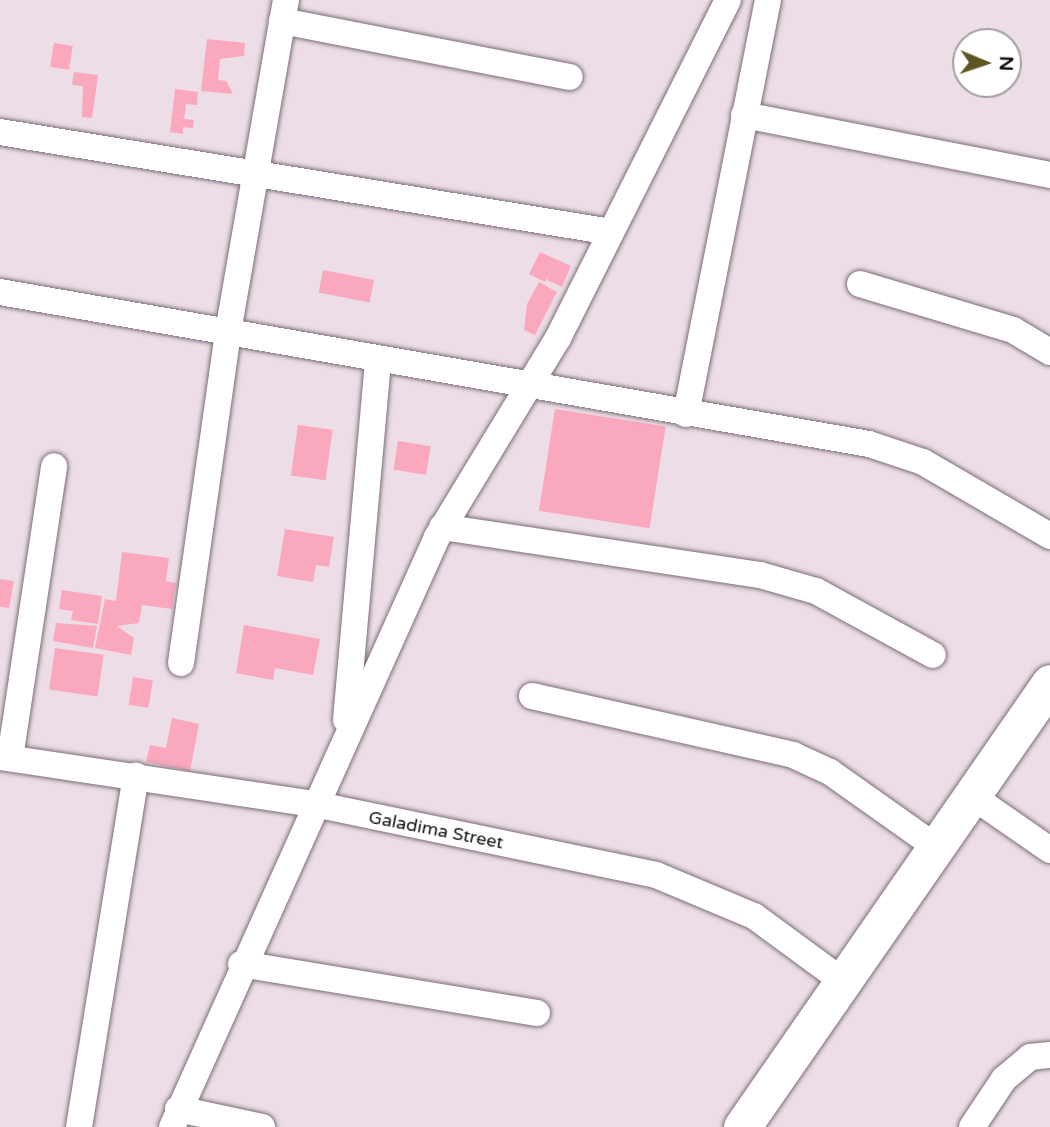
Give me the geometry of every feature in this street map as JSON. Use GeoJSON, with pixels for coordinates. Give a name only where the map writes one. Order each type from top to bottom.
{"type":"FeatureCollection","features":[{"type":"Feature","properties":{"kind":"street"},"geometry":{"type":"LineString","coordinates":[[262,1127],[175,1118],[241,964],[442,527],[529,388],[728,0]]}},
{"type":"Feature","properties":{"kind":"street"},"geometry":{"type":"LineString","coordinates":[[685,414],[768,0]]}},
{"type":"Feature","properties":{"kind":"street"},"geometry":{"type":"LineString","coordinates":[[181,663],[228,332],[284,11],[570,77]]}},
{"type":"Feature","properties":{"kind":"street"},"geometry":{"type":"LineString","coordinates":[[744,115],[1050,175]]}},
{"type":"Feature","properties":{"kind":"street"},"geometry":{"type":"LineString","coordinates":[[0,132],[611,232]]}},
{"type":"Feature","properties":{"kind":"street"},"geometry":{"type":"LineString","coordinates":[[860,284],[1013,330],[1050,352]]}},
{"type":"Feature","properties":{"kind":"street"},"geometry":{"type":"LineString","coordinates":[[0,292],[529,388],[869,444],[912,458],[1050,536]]}},
{"type":"Feature","properties":{"kind":"street"},"geometry":{"type":"LineString","coordinates":[[344,739],[378,360]]}},
{"type":"Feature","properties":{"kind":"street"},"geometry":{"type":"LineString","coordinates":[[5,757],[54,466]]}},
{"type":"Feature","properties":{"kind":"street"},"geometry":{"type":"LineString","coordinates":[[442,527],[760,575],[816,591],[933,655]]}},
{"type":"Feature","properties":{"kind":"street"},"geometry":{"type":"LineString","coordinates":[[742,1127],[1050,683]]}},
{"type":"Feature","properties":{"kind":"street"},"geometry":{"type":"LineString","coordinates":[[532,696],[793,755],[830,772],[936,847]]}},
{"type":"Feature","properties":{"kind":"street","name":"Galadima Street"},"geometry":{"type":"LineString","coordinates":[[5,757],[314,804],[436,834],[549,851],[702,890],[754,916],[844,982]]}},
{"type":"Feature","properties":{"kind":"street"},"geometry":{"type":"LineString","coordinates":[[79,1127],[136,776]]}},
{"type":"Feature","properties":{"kind":"street"},"geometry":{"type":"LineString","coordinates":[[972,796],[1050,850]]}},
{"type":"Feature","properties":{"kind":"street"},"geometry":{"type":"LineString","coordinates":[[241,964],[537,1013]]}},
{"type":"Feature","properties":{"kind":"street"},"geometry":{"type":"LineString","coordinates":[[972,1127],[1004,1079],[1030,1057],[1050,1055]]}},
{"type":"Feature","properties":{"kind":"building"},"geometry":{"type":"Polygon","coordinates":[[[207,39],[245,43],[244,56],[220,59],[218,80],[226,81],[233,94],[201,91],[207,39]]]}},
{"type":"Feature","properties":{"kind":"building"},"geometry":{"type":"Polygon","coordinates":[[[54,43],[73,46],[69,70],[50,67],[54,43]]]}},
{"type":"Feature","properties":{"kind":"building"},"geometry":{"type":"Polygon","coordinates":[[[74,72],[98,75],[92,118],[82,117],[83,86],[72,85],[74,72]]]}},
{"type":"Feature","properties":{"kind":"building"},"geometry":{"type":"Polygon","coordinates":[[[175,89],[198,92],[197,105],[186,104],[184,119],[194,120],[193,128],[183,127],[183,134],[170,132],[175,89]]]}},
{"type":"Feature","properties":{"kind":"building"},"geometry":{"type":"Polygon","coordinates":[[[540,252],[571,266],[562,287],[547,280],[550,272],[545,282],[529,274],[540,252]]]}},
{"type":"Feature","properties":{"kind":"building"},"geometry":{"type":"Polygon","coordinates":[[[323,270],[374,280],[370,302],[319,293],[323,270]]]}},
{"type":"Feature","properties":{"kind":"building"},"geometry":{"type":"Polygon","coordinates":[[[539,282],[557,292],[535,335],[524,330],[527,304],[539,282]]]}},
{"type":"Feature","properties":{"kind":"building"},"geometry":{"type":"Polygon","coordinates":[[[555,409],[666,427],[650,528],[539,511],[555,409]]]}},
{"type":"Feature","properties":{"kind":"building"},"geometry":{"type":"Polygon","coordinates":[[[298,425],[333,430],[326,480],[291,476],[298,425]]]}},
{"type":"Feature","properties":{"kind":"building"},"geometry":{"type":"Polygon","coordinates":[[[398,441],[431,446],[426,475],[393,470],[398,441]]]}},
{"type":"Feature","properties":{"kind":"building"},"geometry":{"type":"Polygon","coordinates":[[[285,529],[334,537],[329,567],[316,565],[313,582],[277,576],[285,529]]]}},
{"type":"Feature","properties":{"kind":"building"},"geometry":{"type":"Polygon","coordinates":[[[122,552],[169,558],[166,581],[176,583],[172,609],[142,605],[139,623],[117,626],[134,638],[131,655],[95,648],[105,599],[116,601],[122,552]]]}},
{"type":"Feature","properties":{"kind":"building"},"geometry":{"type":"Polygon","coordinates":[[[0,579],[14,581],[9,608],[0,607],[0,579]]]}},
{"type":"Feature","properties":{"kind":"building"},"geometry":{"type":"Polygon","coordinates":[[[62,590],[102,596],[98,624],[71,620],[73,611],[59,609],[62,590]]]}},
{"type":"Feature","properties":{"kind":"building"},"geometry":{"type":"Polygon","coordinates":[[[56,623],[97,626],[93,648],[53,641],[56,623]]]}},
{"type":"Feature","properties":{"kind":"building"},"geometry":{"type":"Polygon","coordinates":[[[244,625],[320,639],[313,675],[275,668],[273,680],[236,673],[244,625]]]}},
{"type":"Feature","properties":{"kind":"building"},"geometry":{"type":"Polygon","coordinates":[[[55,648],[104,655],[98,696],[49,690],[55,648]]]}},
{"type":"Feature","properties":{"kind":"building"},"geometry":{"type":"Polygon","coordinates":[[[133,677],[153,680],[148,708],[129,705],[133,677]]]}},
{"type":"Feature","properties":{"kind":"building"},"geometry":{"type":"Polygon","coordinates":[[[172,718],[199,724],[190,771],[146,762],[150,745],[166,748],[172,718]]]}}]}
